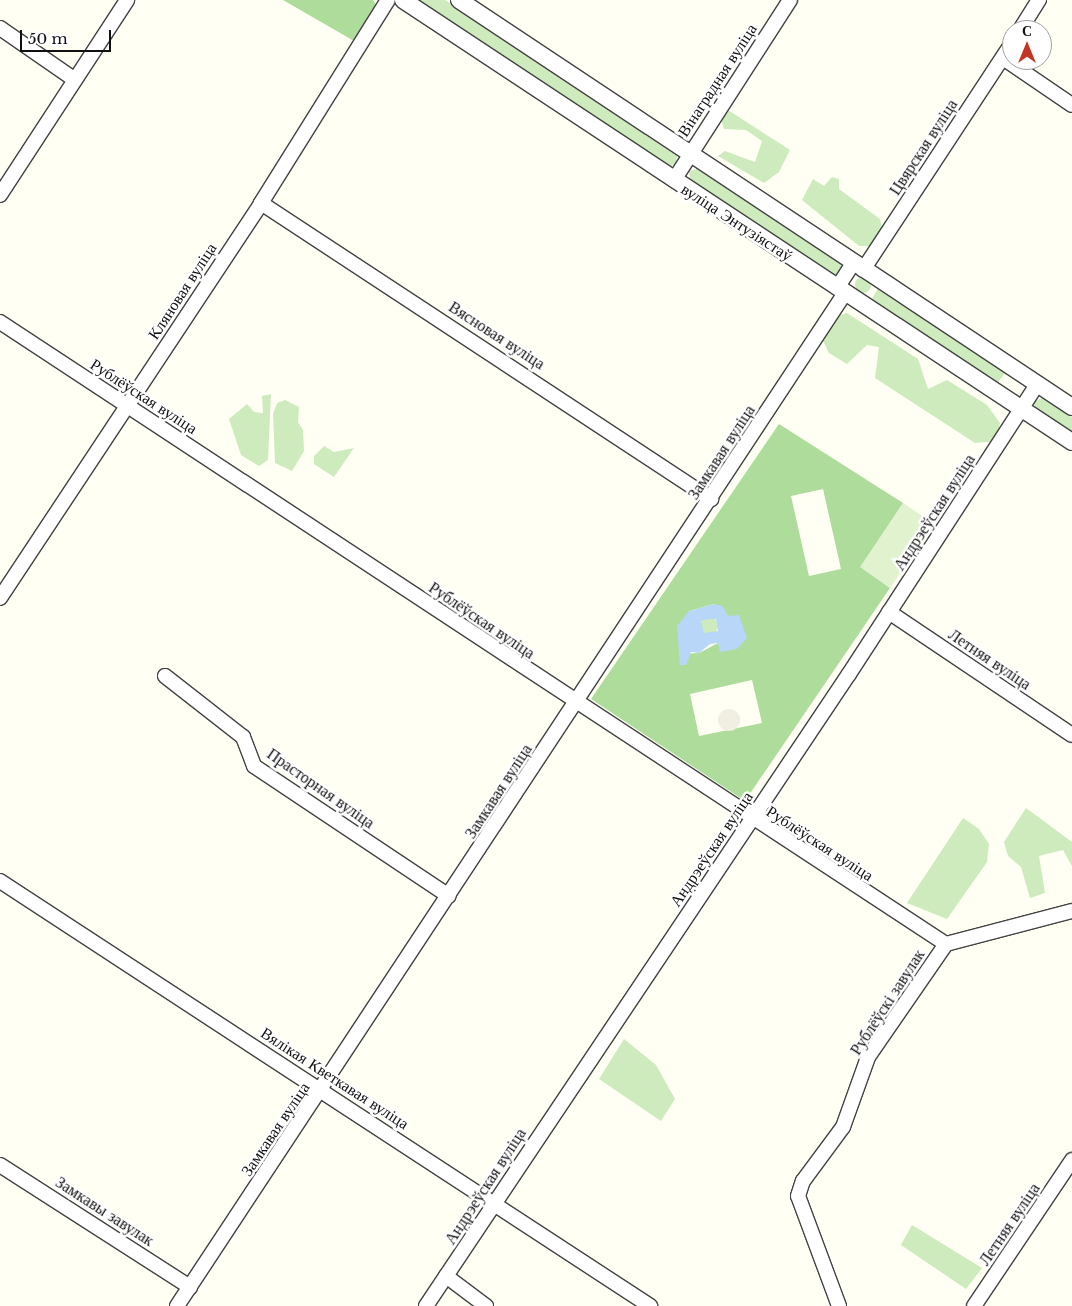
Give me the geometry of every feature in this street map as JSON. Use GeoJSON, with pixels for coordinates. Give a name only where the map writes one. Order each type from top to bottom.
{"type":"FeatureCollection","features":[{"type":"Feature","properties":{"kind":"street"},"geometry":{"type":"LineString","coordinates":[[0,195],[127,0]]}},
{"type":"Feature","properties":{"kind":"street","name":"Кляновая вуліца"},"geometry":{"type":"LineString","coordinates":[[0,598],[261,203],[388,0]]}},
{"type":"Feature","properties":{"kind":"street","name":"вуліца Энтузіястаў"},"geometry":{"type":"LineString","coordinates":[[403,0],[1072,442]]}},
{"type":"Feature","properties":{"kind":"street","name":"вуліца Энтузіястаў"},"geometry":{"type":"LineString","coordinates":[[459,0],[1072,407]]}},
{"type":"Feature","properties":{"kind":"street","name":"Вінаградная вуліца"},"geometry":{"type":"LineString","coordinates":[[674,180],[790,0]]}},
{"type":"Feature","properties":{"kind":"street"},"geometry":{"type":"LineString","coordinates":[[1026,20],[1039,0]]}},
{"type":"Feature","properties":{"kind":"street"},"geometry":{"type":"LineString","coordinates":[[0,28],[75,80]]}},
{"type":"Feature","properties":{"kind":"street","name":"Цвярская вуліца"},"geometry":{"type":"LineString","coordinates":[[841,290],[1002,59]]}},
{"type":"Feature","properties":{"kind":"street"},"geometry":{"type":"LineString","coordinates":[[1021,70],[1072,104]]}},
{"type":"Feature","properties":{"kind":"street","name":"Вясновая вуліца"},"geometry":{"type":"LineString","coordinates":[[261,203],[711,499]]}},
{"type":"Feature","properties":{"kind":"street","name":"Замкавая вуліца"},"geometry":{"type":"LineString","coordinates":[[178,1306],[711,499],[841,290]]}},
{"type":"Feature","properties":{"kind":"street","name":"Рублёўская вуліца"},"geometry":{"type":"LineString","coordinates":[[0,322],[576,704],[946,944]]}},
{"type":"Feature","properties":{"kind":"street","name":"Андрэеўская вуліца"},"geometry":{"type":"LineString","coordinates":[[426,1306],[494,1201],[752,819],[1037,384]]}},
{"type":"Feature","properties":{"kind":"street","name":"Летняя вуліца"},"geometry":{"type":"LineString","coordinates":[[889,612],[1072,735]]}},
{"type":"Feature","properties":{"kind":"street","name":"Прасторная вуліца"},"geometry":{"type":"LineString","coordinates":[[165,676],[243,737],[254,766],[450,896]]}},
{"type":"Feature","properties":{"kind":"street","name":"Вялікая Кветкавая вуліца"},"geometry":{"type":"LineString","coordinates":[[0,882],[494,1201],[650,1306]]}},
{"type":"Feature","properties":{"kind":"street","name":"Рублёўскі завулак"},"geometry":{"type":"LineString","coordinates":[[839,1306],[798,1196],[803,1181],[843,1127],[868,1058],[946,944],[1072,911]]}},
{"type":"Feature","properties":{"kind":"street","name":"Летняя вуліца"},"geometry":{"type":"LineString","coordinates":[[974,1306],[1072,1160]]}},
{"type":"Feature","properties":{"kind":"street","name":"Замкавы завулак"},"geometry":{"type":"LineString","coordinates":[[0,1165],[190,1287]]}},
{"type":"Feature","properties":{"kind":"street"},"geometry":{"type":"LineString","coordinates":[[446,1276],[486,1306]]}},
{"type":"Feature","properties":{"kind":"green space"},"geometry":{"type":"Polygon","coordinates":[[[283,0],[373,0],[377,7],[354,41],[283,0]]]}},
{"type":"Feature","properties":{"kind":"green space"},"geometry":{"type":"Polygon","coordinates":[[[419,0],[445,0],[677,156],[676,163],[671,166],[568,102],[419,0]]]}},
{"type":"Feature","properties":{"kind":"green space"},"geometry":{"type":"Polygon","coordinates":[[[728,110],[790,150],[779,172],[764,183],[718,156],[725,151],[755,162],[762,141],[746,130],[724,129],[721,119],[728,110]]]}},
{"type":"Feature","properties":{"kind":"green space"},"geometry":{"type":"Polygon","coordinates":[[[697,169],[842,265],[838,276],[690,180],[689,171],[697,169]]]}},
{"type":"Feature","properties":{"kind":"green space"},"geometry":{"type":"Polygon","coordinates":[[[832,177],[839,179],[839,189],[880,219],[883,232],[871,246],[859,246],[802,200],[813,179],[824,186],[832,177]]]}},
{"type":"Feature","properties":{"kind":"green space"},"geometry":{"type":"Polygon","coordinates":[[[863,277],[871,285],[863,293],[855,285],[863,277]]]}},
{"type":"Feature","properties":{"kind":"green space"},"geometry":{"type":"Polygon","coordinates":[[[878,288],[1006,372],[996,385],[872,299],[878,288]]]}},
{"type":"Feature","properties":{"kind":"green space"},"geometry":{"type":"Polygon","coordinates":[[[847,313],[918,359],[928,389],[947,380],[987,405],[1000,423],[996,441],[975,443],[875,378],[879,347],[867,345],[847,364],[829,353],[823,341],[834,317],[847,313]]]}},
{"type":"Feature","properties":{"kind":"green space"},"geometry":{"type":"Polygon","coordinates":[[[271,394],[268,460],[259,466],[241,455],[229,419],[247,404],[254,412],[263,413],[262,396],[271,394]]]}},
{"type":"Feature","properties":{"kind":"green space"},"geometry":{"type":"Polygon","coordinates":[[[1043,398],[1072,417],[1072,434],[1035,410],[1034,401],[1043,398]]]}},
{"type":"Feature","properties":{"kind":"green space"},"geometry":{"type":"Polygon","coordinates":[[[285,400],[299,407],[298,422],[303,430],[304,451],[292,471],[275,463],[273,414],[277,403],[285,400]]]}},
{"type":"Feature","properties":{"kind":"green space"},"geometry":{"type":"Polygon","coordinates":[[[779,424],[903,503],[861,567],[890,588],[745,801],[591,699],[779,424]],[[823,489],[791,496],[809,576],[841,569],[823,489]],[[714,604],[689,611],[679,654],[699,653],[718,643],[728,616],[714,604]],[[752,680],[690,694],[699,736],[762,723],[752,680]]]}},
{"type":"Feature","properties":{"kind":"green space"},"geometry":{"type":"Polygon","coordinates":[[[324,446],[334,452],[354,448],[334,477],[314,464],[314,456],[324,446]]]}},
{"type":"Feature","properties":{"kind":"green space"},"geometry":{"type":"Polygon","coordinates":[[[903,503],[934,524],[890,588],[860,567],[903,503]]]}},
{"type":"Feature","properties":{"kind":"green space"},"geometry":{"type":"Polygon","coordinates":[[[709,617],[715,620],[718,626],[715,632],[709,635],[703,632],[700,626],[703,620],[709,617]]]}},
{"type":"Feature","properties":{"kind":"green space"},"geometry":{"type":"Polygon","coordinates":[[[1026,808],[1072,842],[1072,866],[1063,850],[1039,856],[1045,893],[1030,898],[1021,867],[1008,856],[1004,842],[1026,808]]]}},
{"type":"Feature","properties":{"kind":"green space"},"geometry":{"type":"Polygon","coordinates":[[[963,818],[979,829],[989,844],[987,862],[947,919],[907,903],[963,818]]]}},
{"type":"Feature","properties":{"kind":"green space"},"geometry":{"type":"Polygon","coordinates":[[[624,1039],[656,1065],[675,1099],[661,1121],[599,1079],[624,1039]]]}},
{"type":"Feature","properties":{"kind":"green space"},"geometry":{"type":"Polygon","coordinates":[[[912,1225],[982,1268],[966,1289],[901,1245],[912,1225]]]}},
{"type":"Feature","properties":{"kind":"shaded area"},"geometry":{"type":"Polygon","coordinates":[[[725,709],[733,709],[740,716],[740,724],[733,731],[725,731],[718,724],[718,716],[725,709]]]}},
{"type":"Feature","properties":{"kind":"water"},"geometry":{"type":"Polygon","coordinates":[[[714,604],[723,606],[728,616],[739,615],[747,638],[737,649],[720,652],[718,643],[710,644],[699,653],[691,652],[686,665],[680,665],[677,626],[689,611],[714,604]],[[716,619],[701,621],[704,633],[718,631],[716,619]]]}}]}
